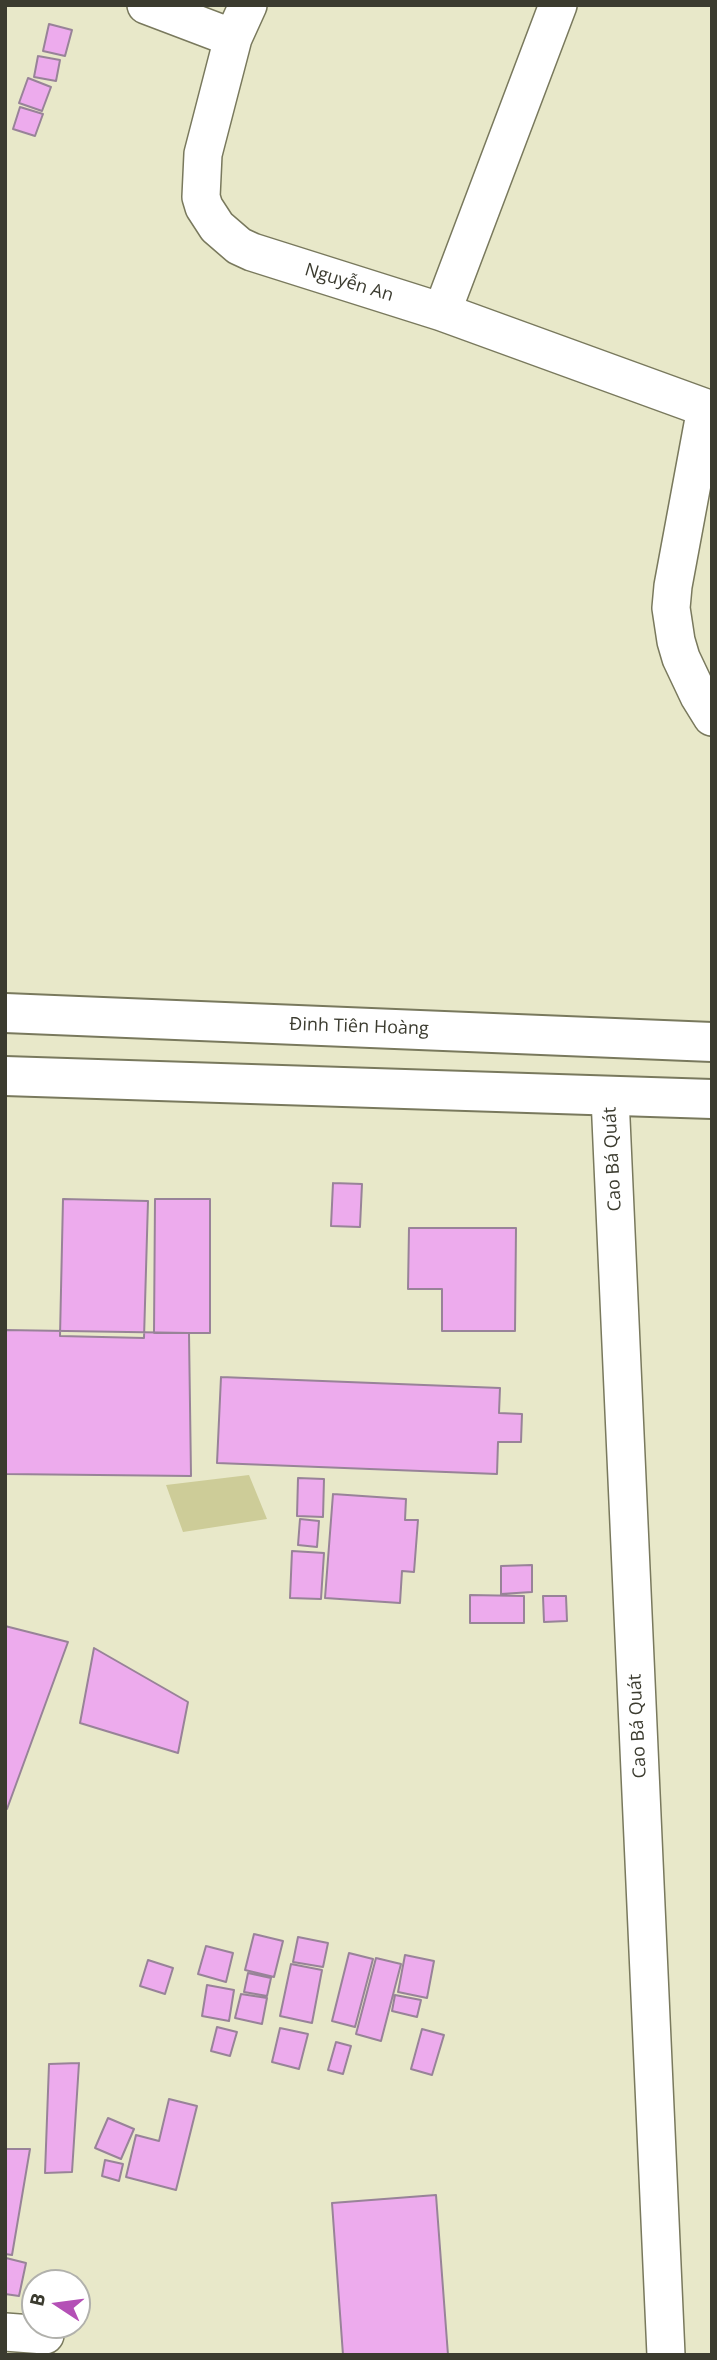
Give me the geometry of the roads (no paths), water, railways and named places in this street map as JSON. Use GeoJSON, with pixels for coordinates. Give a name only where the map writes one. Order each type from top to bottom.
{"type":"FeatureCollection","features":[{"type":"Feature","properties":{"kind":"highway","name":"Đinh Tiên Hoàng"},"geometry":{"type":"LineString","coordinates":[[5,1013],[712,1042]]}},
{"type":"Feature","properties":{"kind":"highway"},"geometry":{"type":"LineString","coordinates":[[5,1076],[712,1099]]}},
{"type":"Feature","properties":{"kind":"street"},"geometry":{"type":"LineString","coordinates":[[146,5],[240,21]]}},
{"type":"Feature","properties":{"kind":"street"},"geometry":{"type":"LineString","coordinates":[[442,312],[558,5]]}},
{"type":"Feature","properties":{"kind":"street","name":"Nguyễn An"},"geometry":{"type":"LineString","coordinates":[[240,21],[203,154],[201,176],[204,207],[217,227],[239,246],[442,312],[709,406]]}},
{"type":"Feature","properties":{"kind":"street"},"geometry":{"type":"LineString","coordinates":[[709,406],[673,586],[671,608],[681,657],[712,717]]}},
{"type":"Feature","properties":{"kind":"street","name":"Cao Bá Quát"},"geometry":{"type":"LineString","coordinates":[[610,1097],[666,2355]]}}]}
